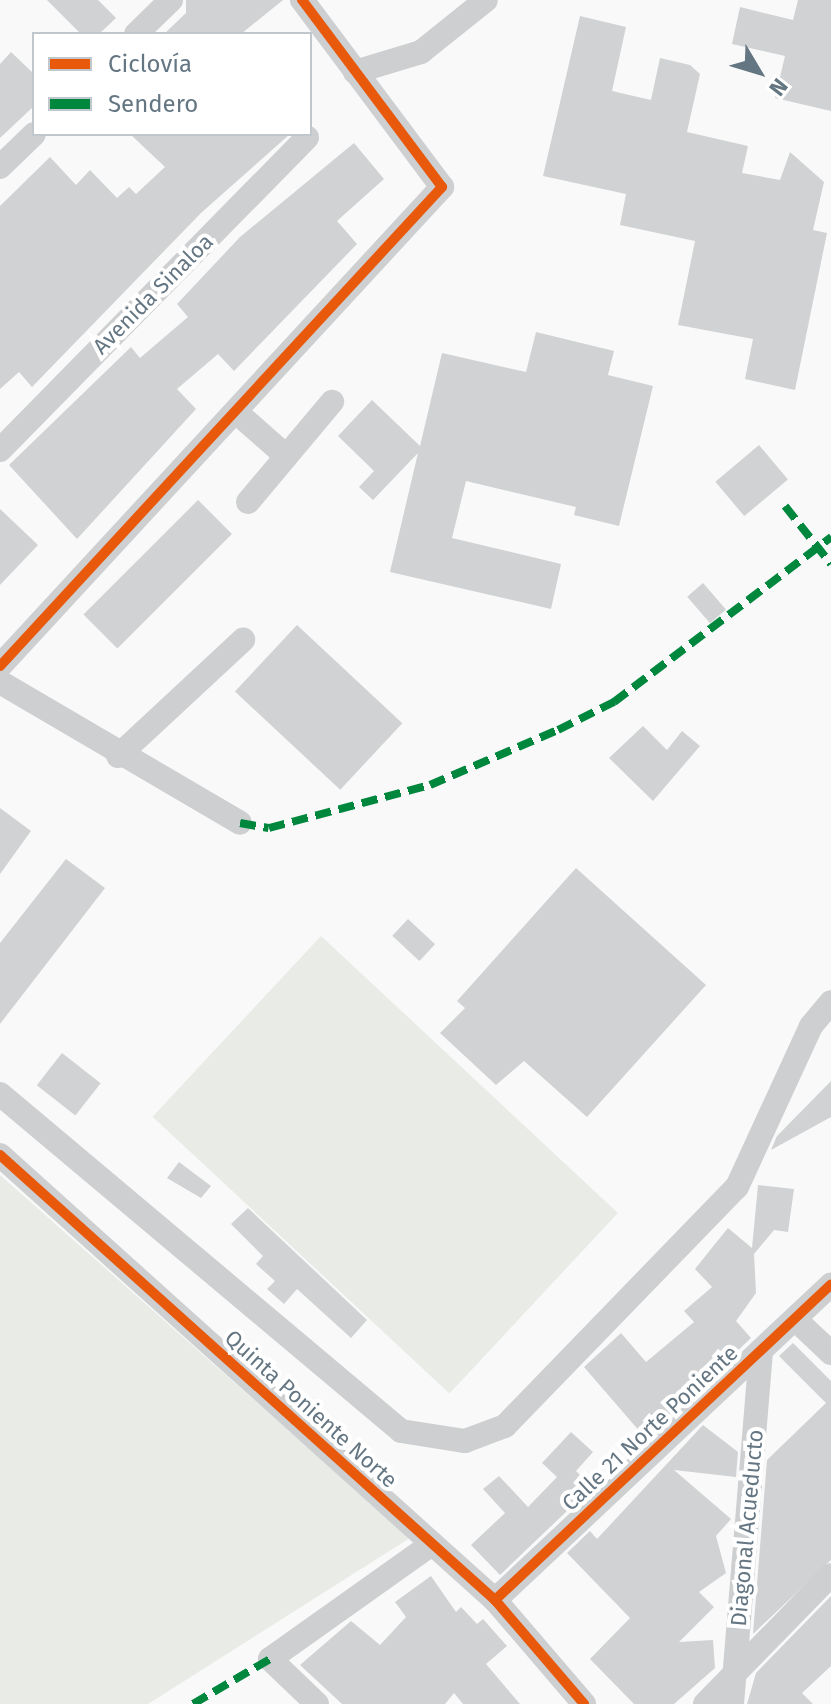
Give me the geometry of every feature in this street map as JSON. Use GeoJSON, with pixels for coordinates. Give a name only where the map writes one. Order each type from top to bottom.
{"type":"FeatureCollection","features":[{"type":"Feature","properties":{"kind":"street"},"geometry":{"type":"LineString","coordinates":[[138,32],[171,0]]}},
{"type":"Feature","properties":{"kind":"street"},"geometry":{"type":"LineString","coordinates":[[0,666],[442,187],[302,0]]}},
{"type":"Feature","properties":{"kind":"street"},"geometry":{"type":"LineString","coordinates":[[355,72],[421,52],[486,0]]}},
{"type":"Feature","properties":{"kind":"street"},"geometry":{"type":"LineString","coordinates":[[0,167],[32,136]]}},
{"type":"Feature","properties":{"kind":"street","name":"Avenida Sinaloa"},"geometry":{"type":"LineString","coordinates":[[4,439],[307,138]]}},
{"type":"Feature","properties":{"kind":"street"},"geometry":{"type":"LineString","coordinates":[[248,502],[332,402]]}},
{"type":"Feature","properties":{"kind":"street"},"geometry":{"type":"LineString","coordinates":[[236,412],[286,456]]}},
{"type":"Feature","properties":{"kind":"street"},"geometry":{"type":"LineString","coordinates":[[118,756],[243,640]]}},
{"type":"Feature","properties":{"kind":"street"},"geometry":{"type":"LineString","coordinates":[[0,682],[118,756],[240,823]]}},
{"type":"Feature","properties":{"kind":"street"},"geometry":{"type":"LineString","coordinates":[[0,1094],[401,1431],[465,1441],[505,1426],[737,1187],[811,1026],[831,1002]]}},
{"type":"Feature","properties":{"kind":"street","name":"Quinta Poniente Norte"},"geometry":{"type":"LineString","coordinates":[[0,1155],[495,1600],[584,1704]]}},
{"type":"Feature","properties":{"kind":"street","name":"Calle 21 Norte Poniente"},"geometry":{"type":"LineString","coordinates":[[495,1600],[831,1284]]}},
{"type":"Feature","properties":{"kind":"street"},"geometry":{"type":"LineString","coordinates":[[796,1320],[831,1353]]}},
{"type":"Feature","properties":{"kind":"street","name":"Diagonal Acueducto"},"geometry":{"type":"LineString","coordinates":[[732,1704],[761,1352]]}},
{"type":"Feature","properties":{"kind":"street"},"geometry":{"type":"LineString","coordinates":[[317,1704],[270,1659],[432,1544]]}},
{"type":"Feature","properties":{"kind":"street"},"geometry":{"type":"LineString","coordinates":[[705,1704],[831,1575]]}},
{"type":"Feature","properties":{"kind":"shaded area"},"geometry":{"type":"Polygon","coordinates":[[[321,936],[618,1213],[449,1394],[153,1117],[321,936]]]}},
{"type":"Feature","properties":{"kind":"shaded area"},"geometry":{"type":"Polygon","coordinates":[[[0,1175],[410,1538],[148,1704],[0,1704],[0,1175]]]}},
{"type":"Feature","properties":{"kind":"building"},"geometry":{"type":"Polygon","coordinates":[[[47,0],[98,0],[116,18],[101,32],[79,32],[47,0]]]}},
{"type":"Feature","properties":{"kind":"building"},"geometry":{"type":"Polygon","coordinates":[[[186,0],[283,0],[243,32],[166,32],[186,13],[186,0]]]}},
{"type":"Feature","properties":{"kind":"building"},"geometry":{"type":"Polygon","coordinates":[[[798,0],[831,0],[831,111],[775,98],[785,56],[732,44],[740,7],[793,20],[798,0]]]}},
{"type":"Feature","properties":{"kind":"building"},"geometry":{"type":"Polygon","coordinates":[[[580,16],[626,27],[612,91],[651,100],[660,58],[690,65],[700,74],[687,132],[748,146],[742,173],[780,180],[790,152],[824,182],[813,230],[827,233],[795,390],[745,379],[753,339],[678,325],[695,241],[620,225],[626,194],[543,176],[580,16]]]}},
{"type":"Feature","properties":{"kind":"building"},"geometry":{"type":"Polygon","coordinates":[[[11,52],[32,72],[32,108],[0,138],[0,64],[11,52]]]}},
{"type":"Feature","properties":{"kind":"building"},"geometry":{"type":"Polygon","coordinates":[[[132,136],[288,136],[201,213],[32,387],[19,372],[0,389],[0,206],[50,157],[76,185],[90,170],[117,198],[129,187],[136,194],[165,167],[132,136]]]}},
{"type":"Feature","properties":{"kind":"building"},"geometry":{"type":"Polygon","coordinates":[[[354,143],[384,179],[337,221],[357,244],[234,371],[218,354],[177,389],[196,409],[77,539],[9,465],[131,347],[140,358],[188,317],[177,304],[240,237],[354,143]]]}},
{"type":"Feature","properties":{"kind":"building"},"geometry":{"type":"Polygon","coordinates":[[[536,332],[614,351],[608,375],[653,386],[619,526],[574,515],[576,507],[466,481],[452,538],[561,564],[551,609],[390,572],[418,453],[373,500],[359,487],[374,471],[338,436],[372,400],[420,446],[442,353],[526,372],[536,332]]]}},
{"type":"Feature","properties":{"kind":"building"},"geometry":{"type":"Polygon","coordinates":[[[759,445],[788,479],[744,516],[715,482],[759,445]]]}},
{"type":"Feature","properties":{"kind":"building"},"geometry":{"type":"Polygon","coordinates":[[[198,500],[232,534],[117,648],[83,615],[198,500]]]}},
{"type":"Feature","properties":{"kind":"building"},"geometry":{"type":"Polygon","coordinates":[[[0,509],[38,545],[0,585],[0,509]]]}},
{"type":"Feature","properties":{"kind":"building"},"geometry":{"type":"Polygon","coordinates":[[[703,583],[726,609],[710,623],[687,597],[703,583]]]}},
{"type":"Feature","properties":{"kind":"building"},"geometry":{"type":"Polygon","coordinates":[[[297,625],[402,723],[340,790],[235,692],[297,625]]]}},
{"type":"Feature","properties":{"kind":"building"},"geometry":{"type":"Polygon","coordinates":[[[643,726],[667,750],[682,731],[700,746],[653,801],[609,758],[643,726]]]}},
{"type":"Feature","properties":{"kind":"building"},"geometry":{"type":"Polygon","coordinates":[[[0,808],[31,831],[0,874],[0,808]]]}},
{"type":"Feature","properties":{"kind":"building"},"geometry":{"type":"Polygon","coordinates":[[[66,859],[105,888],[0,1024],[0,943],[66,859]]]}},
{"type":"Feature","properties":{"kind":"building"},"geometry":{"type":"Polygon","coordinates":[[[576,868],[706,985],[587,1117],[524,1061],[496,1085],[440,1033],[465,1008],[457,1001],[576,868]]]}},
{"type":"Feature","properties":{"kind":"building"},"geometry":{"type":"Polygon","coordinates":[[[408,919],[435,944],[419,961],[392,936],[408,919]]]}},
{"type":"Feature","properties":{"kind":"building"},"geometry":{"type":"Polygon","coordinates":[[[62,1053],[101,1083],[75,1115],[37,1085],[62,1053]]]}},
{"type":"Feature","properties":{"kind":"building"},"geometry":{"type":"Polygon","coordinates":[[[831,1081],[831,1117],[771,1150],[777,1136],[831,1081]]]}},
{"type":"Feature","properties":{"kind":"building"},"geometry":{"type":"Polygon","coordinates":[[[179,1162],[211,1186],[201,1198],[167,1178],[179,1162]]]}},
{"type":"Feature","properties":{"kind":"building"},"geometry":{"type":"Polygon","coordinates":[[[758,1185],[794,1189],[788,1232],[774,1230],[754,1254],[756,1293],[736,1321],[751,1338],[660,1424],[641,1433],[584,1367],[621,1333],[646,1362],[694,1322],[684,1311],[712,1287],[695,1269],[728,1228],[752,1248],[758,1185]]]}},
{"type":"Feature","properties":{"kind":"building"},"geometry":{"type":"Polygon","coordinates":[[[248,1208],[367,1320],[351,1338],[297,1289],[284,1304],[267,1289],[275,1281],[256,1264],[263,1256],[231,1224],[248,1208]]]}},
{"type":"Feature","properties":{"kind":"building"},"geometry":{"type":"Polygon","coordinates":[[[793,1343],[831,1381],[831,1560],[753,1634],[767,1460],[826,1403],[779,1356],[793,1343]]]}},
{"type":"Feature","properties":{"kind":"building"},"geometry":{"type":"Polygon","coordinates":[[[703,1425],[738,1452],[736,1477],[674,1470],[731,1519],[716,1536],[726,1573],[699,1592],[714,1607],[679,1642],[713,1640],[715,1668],[674,1704],[634,1704],[590,1659],[630,1618],[567,1553],[590,1531],[597,1539],[703,1425]]]}},
{"type":"Feature","properties":{"kind":"building"},"geometry":{"type":"Polygon","coordinates":[[[571,1432],[593,1452],[576,1471],[592,1487],[500,1575],[471,1545],[505,1513],[483,1489],[499,1476],[528,1507],[557,1477],[542,1463],[571,1432]]]}},
{"type":"Feature","properties":{"kind":"building"},"geometry":{"type":"Polygon","coordinates":[[[431,1576],[456,1612],[461,1607],[477,1624],[483,1619],[507,1646],[486,1664],[520,1704],[463,1704],[454,1693],[445,1704],[342,1704],[300,1665],[351,1621],[380,1645],[406,1617],[395,1602],[431,1576]]]}},
{"type":"Feature","properties":{"kind":"building"},"geometry":{"type":"Polygon","coordinates":[[[831,1596],[831,1666],[802,1693],[813,1704],[747,1704],[756,1673],[831,1596]]]}},
{"type":"Feature","properties":{"kind":"marked path"},"geometry":{"type":"LineString","coordinates":[[785,506],[831,564]]}},
{"type":"Feature","properties":{"kind":"marked path"},"geometry":{"type":"LineString","coordinates":[[240,823],[269,828],[430,785],[558,730],[614,702],[831,537]]}},
{"type":"Feature","properties":{"kind":"marked path"},"geometry":{"type":"LineString","coordinates":[[193,1704],[270,1659]]}},
{"type":"Feature","properties":{"kind":"cycle path"},"geometry":{"type":"LineString","coordinates":[[0,666],[442,187],[302,0]]}},
{"type":"Feature","properties":{"kind":"cycle path"},"geometry":{"type":"LineString","coordinates":[[0,1155],[495,1600],[584,1704]]}},
{"type":"Feature","properties":{"kind":"cycle path"},"geometry":{"type":"LineString","coordinates":[[495,1600],[831,1284]]}}]}
